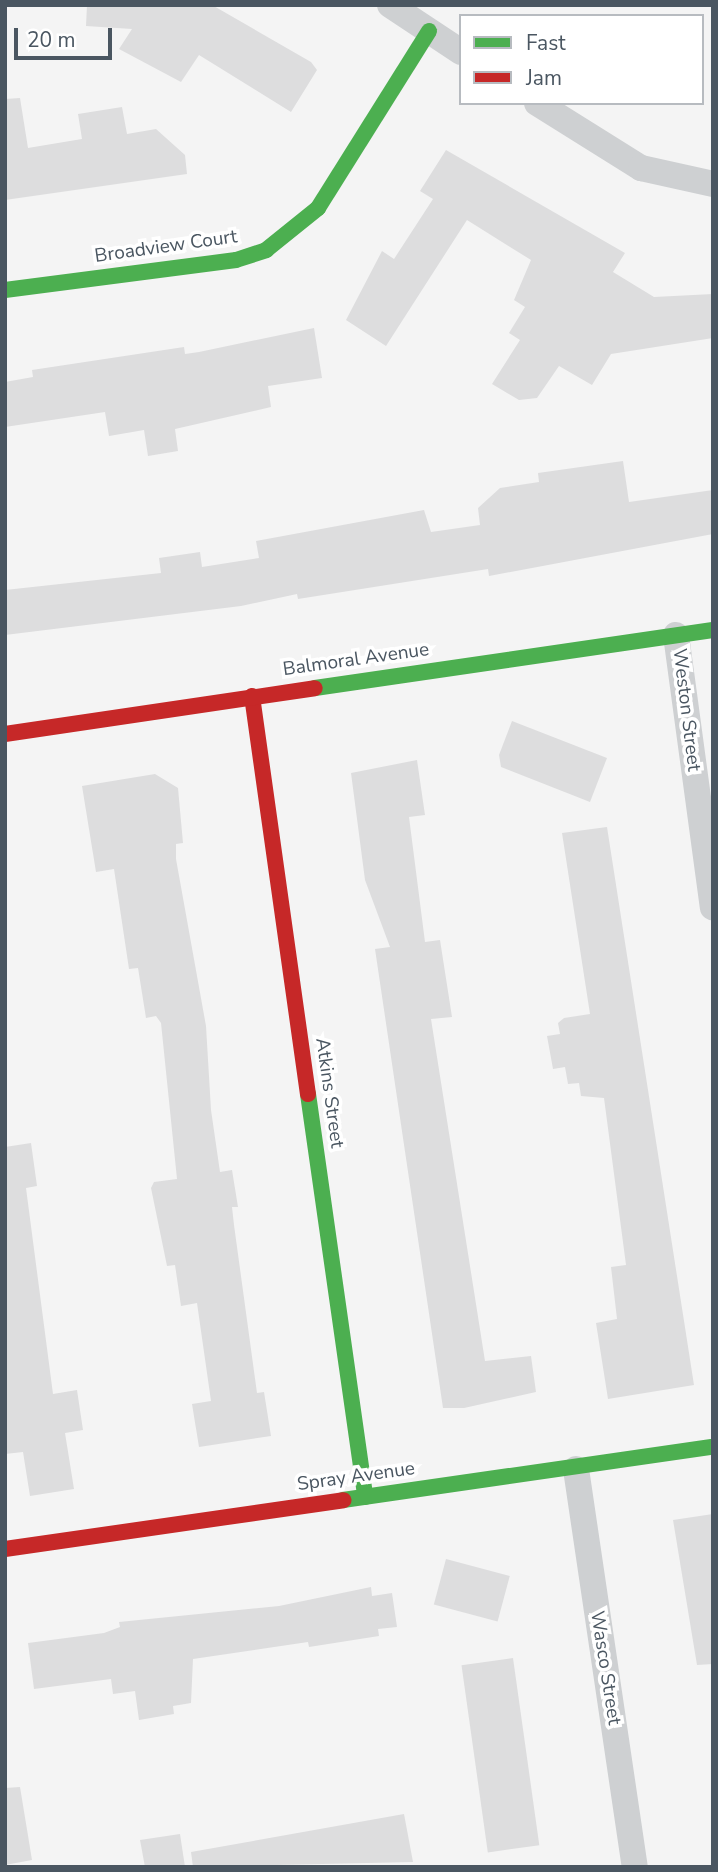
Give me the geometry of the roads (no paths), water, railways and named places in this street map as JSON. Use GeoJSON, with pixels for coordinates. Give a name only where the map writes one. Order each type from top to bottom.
{"type":"FeatureCollection","features":[{"type":"Feature","properties":{"kind":"street"},"geometry":{"type":"LineString","coordinates":[[390,5],[459,51]]}},
{"type":"Feature","properties":{"kind":"street","name":"Broadview Court"},"geometry":{"type":"LineString","coordinates":[[5,290],[236,260],[266,250],[318,208],[429,30]]}},
{"type":"Feature","properties":{"kind":"street"},"geometry":{"type":"LineString","coordinates":[[540,105],[641,167],[713,184]]}},
{"type":"Feature","properties":{"kind":"street","name":"Balmoral Avenue"},"geometry":{"type":"LineString","coordinates":[[5,733],[713,630]]}},
{"type":"Feature","properties":{"kind":"street","name":"Weston Street"},"geometry":{"type":"LineString","coordinates":[[676,635],[713,908]]}},
{"type":"Feature","properties":{"kind":"street","name":"Atkins Street"},"geometry":{"type":"LineString","coordinates":[[252,696],[365,1497]]}},
{"type":"Feature","properties":{"kind":"street","name":"Spray Avenue"},"geometry":{"type":"LineString","coordinates":[[5,1549],[576,1469],[713,1447]]}},
{"type":"Feature","properties":{"kind":"street","name":"Wasco Street"},"geometry":{"type":"LineString","coordinates":[[576,1469],[635,1867]]}}]}
